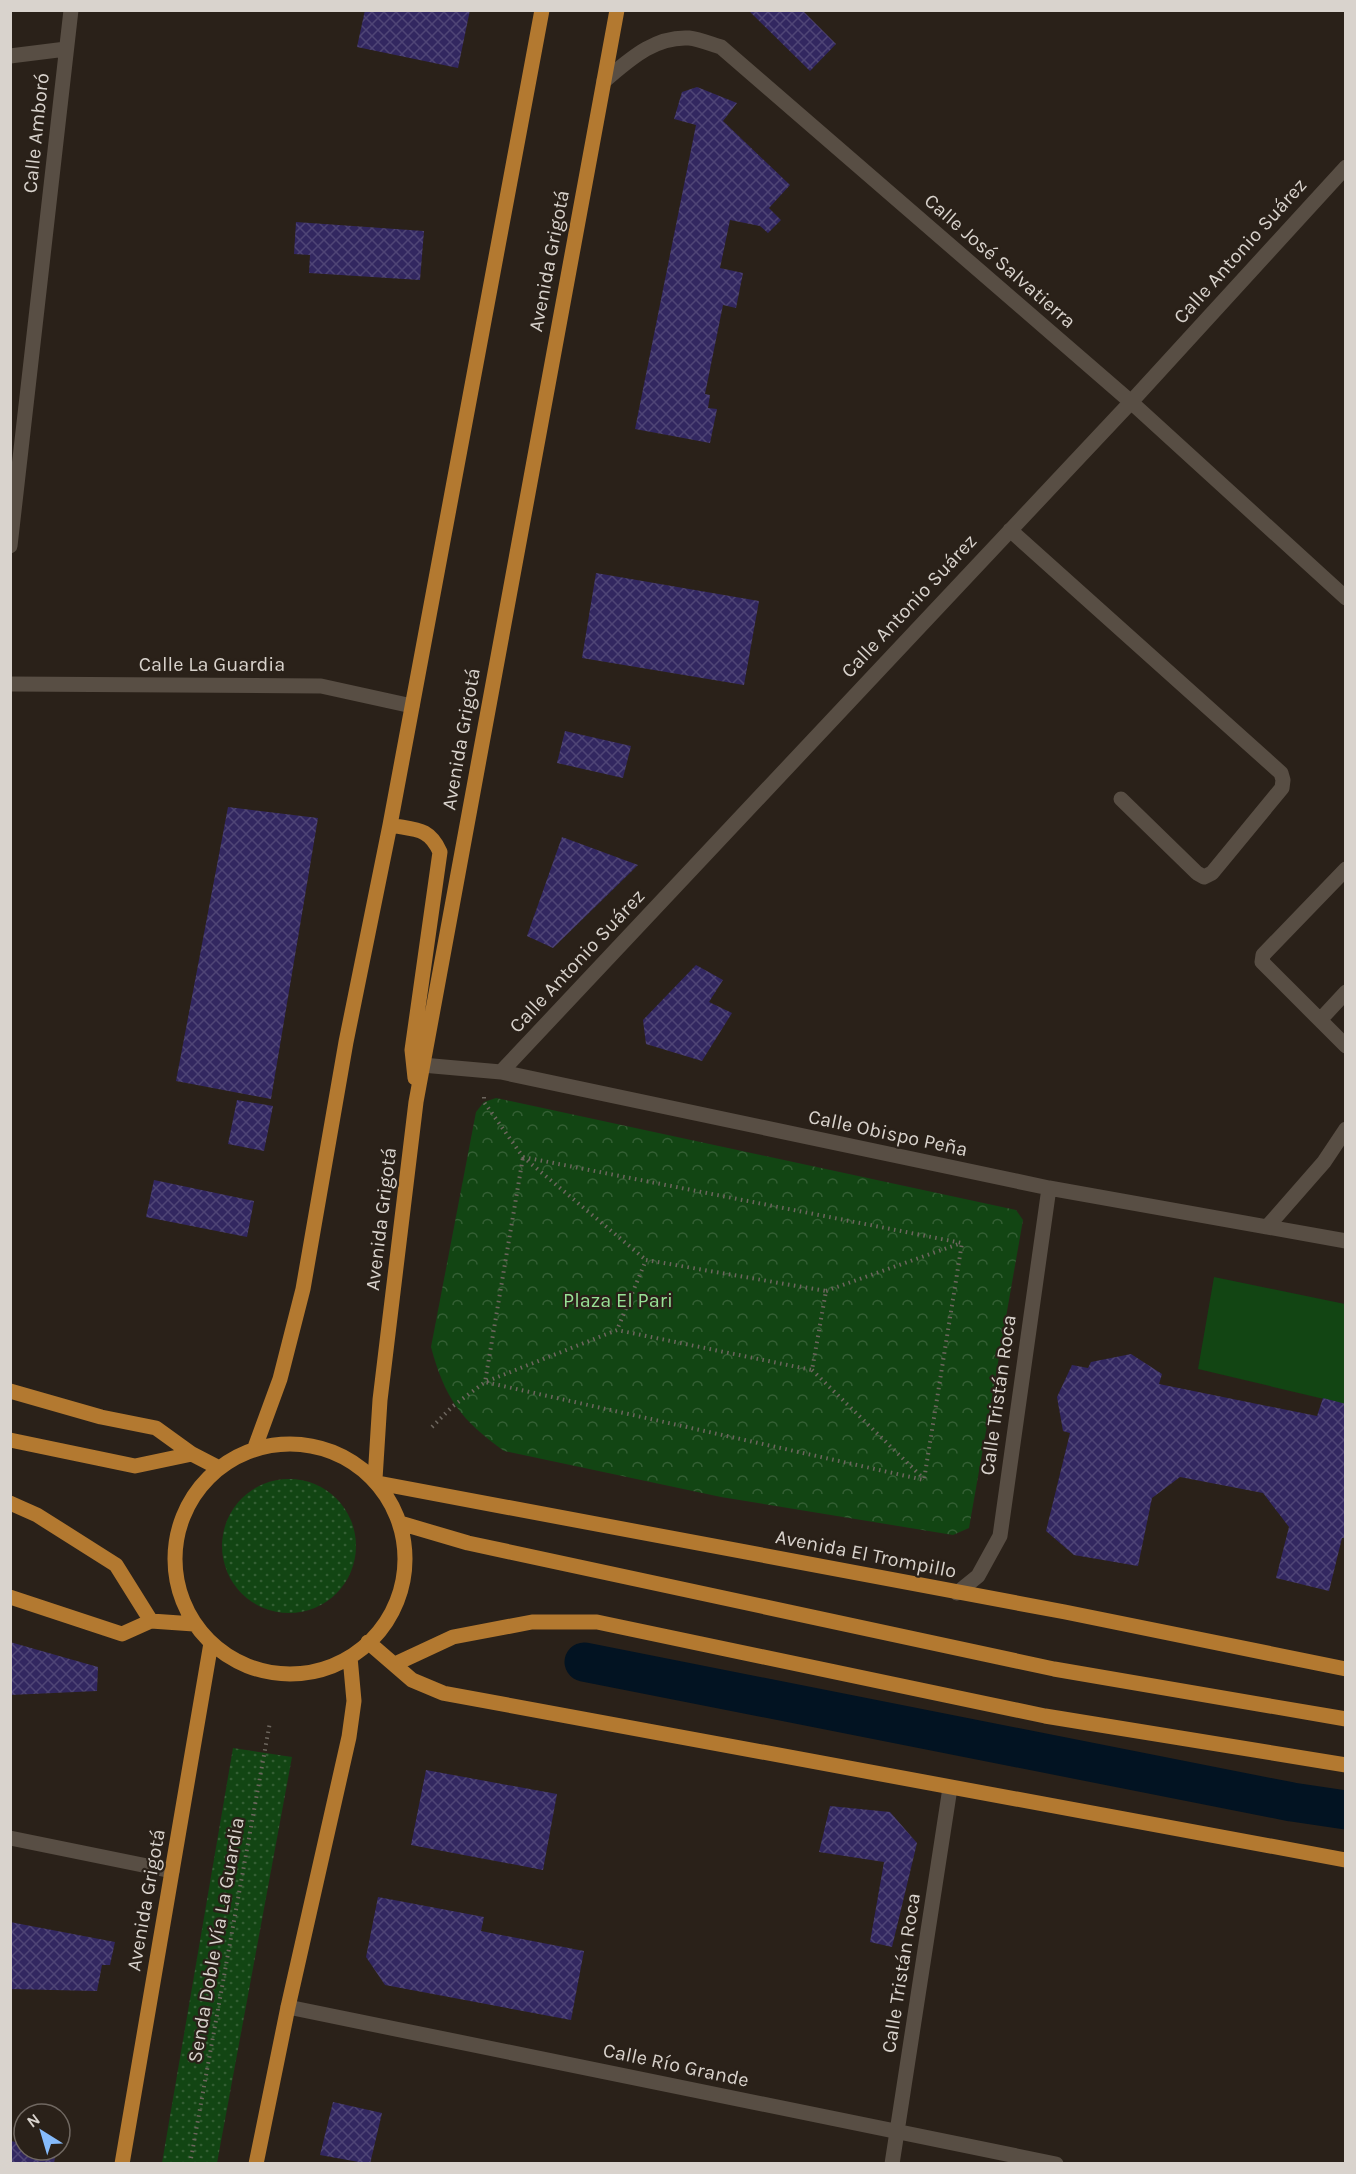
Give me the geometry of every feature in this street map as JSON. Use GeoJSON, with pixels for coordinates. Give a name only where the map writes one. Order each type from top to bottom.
{"type":"FeatureCollection","features":[{"type":"Feature","properties":{"kind":"main road"},"geometry":{"type":"LineString","coordinates":[[254,1450],[280,1379],[303,1289],[346,1042],[390,825],[542,10]]}},
{"type":"Feature","properties":{"kind":"main road","name":"Avenida Grigotá"},"geometry":{"type":"LineString","coordinates":[[376,1481],[385,1351],[422,1065],[617,10]]}},
{"type":"Feature","properties":{"kind":"main road"},"geometry":{"type":"LineString","coordinates":[[390,825],[421,831],[434,838],[440,852],[412,1050],[416,1102]]}},
{"type":"Feature","properties":{"kind":"main road"},"geometry":{"type":"LineString","coordinates":[[10,1391],[101,1417],[156,1428],[192,1454],[219,1468]]}},
{"type":"Feature","properties":{"kind":"main road"},"geometry":{"type":"LineString","coordinates":[[10,1440],[135,1466],[192,1454]]}},
{"type":"Feature","properties":{"kind":"main road"},"geometry":{"type":"LineString","coordinates":[[288,1444],[320,1448],[349,1460],[376,1481],[400,1523],[404,1543],[402,1584],[390,1616],[368,1642],[350,1657],[327,1667],[303,1673],[278,1673],[246,1664],[211,1643],[194,1624],[180,1591],[175,1572],[175,1549],[180,1526],[189,1504],[202,1485],[219,1468],[254,1450],[288,1444]]}},
{"type":"Feature","properties":{"kind":"main road","name":"Avenida El Trompillo"},"geometry":{"type":"LineString","coordinates":[[376,1481],[1065,1612],[1343,1670]]}},
{"type":"Feature","properties":{"kind":"main road"},"geometry":{"type":"LineString","coordinates":[[10,1503],[37,1515],[116,1565],[151,1621]]}},
{"type":"Feature","properties":{"kind":"main road"},"geometry":{"type":"LineString","coordinates":[[400,1523],[468,1543],[1054,1669],[1346,1719]]}},
{"type":"Feature","properties":{"kind":"main road"},"geometry":{"type":"LineString","coordinates":[[10,1598],[122,1635],[151,1621],[194,1624]]}},
{"type":"Feature","properties":{"kind":"main road"},"geometry":{"type":"LineString","coordinates":[[395,1664],[453,1637],[532,1622],[597,1622],[1045,1716],[1346,1765]]}},
{"type":"Feature","properties":{"kind":"main road"},"geometry":{"type":"LineString","coordinates":[[368,1642],[412,1680],[443,1693],[1346,1860]]}},
{"type":"Feature","properties":{"kind":"main road","name":"Avenida Grigotá"},"geometry":{"type":"LineString","coordinates":[[122,2163],[211,1643]]}},
{"type":"Feature","properties":{"kind":"main road"},"geometry":{"type":"LineString","coordinates":[[256,2163],[288,2007],[349,1737],[354,1701],[350,1657]]}},
{"type":"Feature","properties":{"kind":"street","name":"Calle Amboró"},"geometry":{"type":"LineString","coordinates":[[10,546],[71,10]]}},
{"type":"Feature","properties":{"kind":"street","name":"Calle José Salvatierra"},"geometry":{"type":"LineString","coordinates":[[604,81],[640,51],[664,41],[690,38],[720,47],[1131,402],[1346,598]]}},
{"type":"Feature","properties":{"kind":"street"},"geometry":{"type":"LineString","coordinates":[[10,56],[66,49]]}},
{"type":"Feature","properties":{"kind":"street","name":"Calle Antonio Suárez"},"geometry":{"type":"LineString","coordinates":[[495,1072],[1131,402],[1346,167]]}},
{"type":"Feature","properties":{"kind":"street"},"geometry":{"type":"LineString","coordinates":[[1010,530],[1281,773],[1283,780],[1282,788],[1212,873],[1204,877],[1197,873],[1121,799]]}},
{"type":"Feature","properties":{"kind":"street","name":"Calle La Guardia"},"geometry":{"type":"LineString","coordinates":[[10,684],[321,686],[412,706]]}},
{"type":"Feature","properties":{"kind":"street"},"geometry":{"type":"LineString","coordinates":[[1346,869],[1263,955],[1265,968],[1346,1046]]}},
{"type":"Feature","properties":{"kind":"street"},"geometry":{"type":"LineString","coordinates":[[1320,1020],[1346,992]]}},
{"type":"Feature","properties":{"kind":"street","name":"Calle Obispo Peña"},"geometry":{"type":"LineString","coordinates":[[422,1065],[495,1072],[1049,1188],[1346,1241]]}},
{"type":"Feature","properties":{"kind":"street"},"geometry":{"type":"LineString","coordinates":[[1267,1227],[1324,1162],[1346,1129]]}},
{"type":"Feature","properties":{"kind":"street","name":"Calle Tristán Roca"},"geometry":{"type":"LineString","coordinates":[[957,1593],[978,1576],[1000,1536],[1049,1188]]}},
{"type":"Feature","properties":{"kind":"street","name":"Calle Tristán Roca"},"geometry":{"type":"LineString","coordinates":[[892,2163],[950,1788]]}},
{"type":"Feature","properties":{"kind":"street"},"geometry":{"type":"LineString","coordinates":[[10,1838],[172,1871]]}},
{"type":"Feature","properties":{"kind":"street","name":"Calle Río Grande"},"geometry":{"type":"LineString","coordinates":[[288,2007],[1056,2163]]}},
{"type":"Feature","properties":{"kind":"path"},"geometry":{"type":"LineString","coordinates":[[495,1072],[484,1102],[523,1157],[646,1260],[826,1291],[962,1243]]}},
{"type":"Feature","properties":{"kind":"path"},"geometry":{"type":"LineString","coordinates":[[523,1157],[962,1243]]}},
{"type":"Feature","properties":{"kind":"path"},"geometry":{"type":"LineString","coordinates":[[485,1382],[523,1157]]}},
{"type":"Feature","properties":{"kind":"path"},"geometry":{"type":"LineString","coordinates":[[924,1480],[962,1243]]}},
{"type":"Feature","properties":{"kind":"path"},"geometry":{"type":"LineString","coordinates":[[617,1330],[646,1260]]}},
{"type":"Feature","properties":{"kind":"path"},"geometry":{"type":"LineString","coordinates":[[812,1370],[826,1291]]}},
{"type":"Feature","properties":{"kind":"path"},"geometry":{"type":"LineString","coordinates":[[432,1426],[453,1406],[485,1382],[617,1330],[812,1370],[924,1480]]}},
{"type":"Feature","properties":{"kind":"path"},"geometry":{"type":"LineString","coordinates":[[485,1382],[924,1480]]}},
{"type":"Feature","properties":{"kind":"path","name":"Senda Doble Vía La Guardia"},"geometry":{"type":"LineString","coordinates":[[190,2163],[270,1722]]}},
{"type":"Feature","properties":{"kind":"green space","name":"Plaza El Pari"},"geometry":{"type":"Polygon","coordinates":[[[496,1098],[1016,1210],[1023,1220],[969,1528],[953,1535],[721,1497],[504,1451],[476,1429],[449,1395],[431,1347],[476,1112],[484,1102],[496,1098]]]}},
{"type":"Feature","properties":{"kind":"green space"},"geometry":{"type":"Polygon","coordinates":[[[1214,1277],[1345,1304],[1345,1404],[1198,1369],[1214,1277]]]}},
{"type":"Feature","properties":{"kind":"green space"},"geometry":{"type":"Polygon","coordinates":[[[289,1479],[315,1484],[336,1499],[351,1520],[356,1546],[351,1572],[336,1593],[315,1608],[289,1613],[263,1608],[242,1593],[227,1572],[222,1546],[227,1520],[242,1499],[263,1484],[289,1479]]]}},
{"type":"Feature","properties":{"kind":"green space"},"geometry":{"type":"Polygon","coordinates":[[[233,1748],[292,1757],[217,2163],[162,2163],[233,1748]]]}},
{"type":"Feature","properties":{"kind":"building"},"geometry":{"type":"Polygon","coordinates":[[[365,10],[470,10],[458,68],[357,47],[365,10]]]}},
{"type":"Feature","properties":{"kind":"building"},"geometry":{"type":"Polygon","coordinates":[[[748,10],[802,10],[836,44],[810,71],[748,10]]]}},
{"type":"Feature","properties":{"kind":"building"},"geometry":{"type":"Polygon","coordinates":[[[697,87],[737,103],[723,121],[790,185],[769,208],[781,220],[768,233],[760,226],[730,220],[720,268],[743,273],[736,308],[723,305],[705,394],[710,395],[708,408],[717,409],[710,443],[635,429],[696,125],[674,119],[682,92],[697,87]]]}},
{"type":"Feature","properties":{"kind":"building"},"geometry":{"type":"Polygon","coordinates":[[[296,222],[424,231],[420,280],[309,273],[310,255],[294,254],[296,222]]]}},
{"type":"Feature","properties":{"kind":"building"},"geometry":{"type":"Polygon","coordinates":[[[596,573],[759,601],[744,685],[582,658],[596,573]]]}},
{"type":"Feature","properties":{"kind":"building"},"geometry":{"type":"Polygon","coordinates":[[[565,731],[631,746],[623,778],[557,763],[565,731]]]}},
{"type":"Feature","properties":{"kind":"building"},"geometry":{"type":"Polygon","coordinates":[[[228,807],[318,818],[271,1099],[176,1081],[228,807]]]}},
{"type":"Feature","properties":{"kind":"building"},"geometry":{"type":"Polygon","coordinates":[[[562,837],[638,865],[553,948],[527,936],[562,837]]]}},
{"type":"Feature","properties":{"kind":"building"},"geometry":{"type":"Polygon","coordinates":[[[696,965],[723,980],[709,1002],[732,1013],[702,1061],[646,1044],[643,1020],[696,965]]]}},
{"type":"Feature","properties":{"kind":"building"},"geometry":{"type":"Polygon","coordinates":[[[237,1100],[273,1106],[264,1151],[228,1144],[237,1100]]]}},
{"type":"Feature","properties":{"kind":"building"},"geometry":{"type":"Polygon","coordinates":[[[154,1180],[254,1201],[247,1237],[146,1217],[154,1180]]]}},
{"type":"Feature","properties":{"kind":"building"},"geometry":{"type":"Polygon","coordinates":[[[1131,1354],[1162,1374],[1159,1384],[1317,1416],[1323,1398],[1346,1404],[1346,1538],[1342,1538],[1329,1591],[1276,1578],[1289,1527],[1263,1493],[1180,1477],[1152,1498],[1138,1566],[1074,1555],[1046,1531],[1070,1433],[1063,1431],[1057,1397],[1072,1365],[1088,1368],[1091,1362],[1131,1354]]]}},
{"type":"Feature","properties":{"kind":"building"},"geometry":{"type":"Polygon","coordinates":[[[10,1642],[98,1667],[97,1691],[10,1695],[10,1642]]]}},
{"type":"Feature","properties":{"kind":"building"},"geometry":{"type":"Polygon","coordinates":[[[426,1770],[557,1794],[543,1870],[411,1845],[426,1770]]]}},
{"type":"Feature","properties":{"kind":"building"},"geometry":{"type":"Polygon","coordinates":[[[830,1806],[890,1812],[917,1843],[892,1947],[870,1942],[884,1862],[819,1852],[830,1806]]]}},
{"type":"Feature","properties":{"kind":"building"},"geometry":{"type":"Polygon","coordinates":[[[378,1897],[484,1917],[481,1931],[584,1951],[571,2020],[385,1985],[366,1957],[378,1897]]]}},
{"type":"Feature","properties":{"kind":"building"},"geometry":{"type":"Polygon","coordinates":[[[10,1922],[115,1942],[110,1965],[102,1965],[97,1991],[10,1989],[10,1922]]]}},
{"type":"Feature","properties":{"kind":"building"},"geometry":{"type":"Polygon","coordinates":[[[333,2102],[382,2113],[370,2164],[320,2155],[333,2102]]]}},
{"type":"Feature","properties":{"kind":"building"},"geometry":{"type":"Polygon","coordinates":[[[10,2141],[12,2141],[12,2162],[54,2162],[54,2164],[10,2164],[10,2141]]]}},
{"type":"Feature","properties":{"kind":"waterway"},"geometry":{"type":"LineString","coordinates":[[584,1662],[1292,1802],[1346,1810]]}}]}
